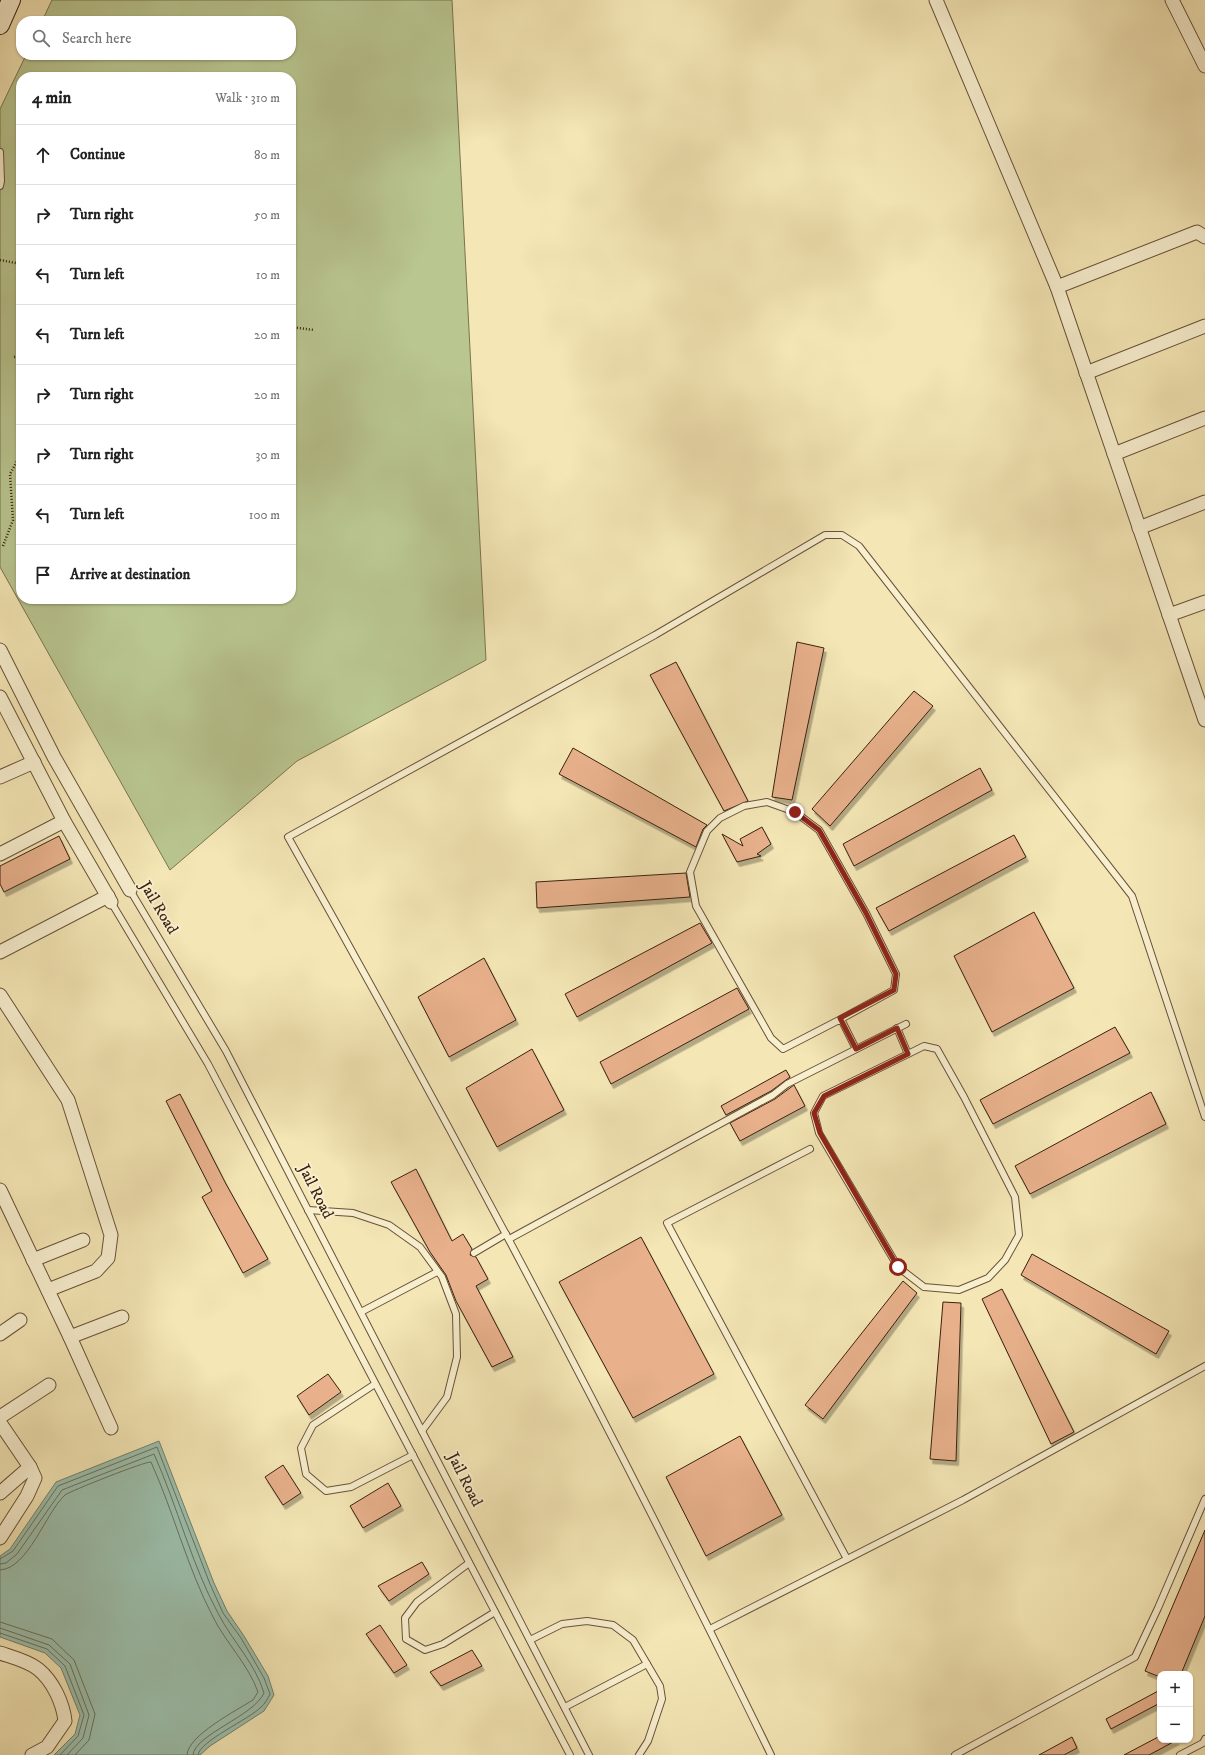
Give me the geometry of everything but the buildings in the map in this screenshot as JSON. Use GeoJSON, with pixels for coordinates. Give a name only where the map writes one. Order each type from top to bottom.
{"type":"FeatureCollection","features":[{"type":"Feature","properties":{"kind":"main road"},"geometry":{"type":"LineString","coordinates":[[0,25],[11,0]]}},
{"type":"Feature","properties":{"kind":"street"},"geometry":{"type":"LineString","coordinates":[[936,0],[1057,287],[1169,615],[1202,701],[1205,720]]}},
{"type":"Feature","properties":{"kind":"street"},"geometry":{"type":"LineString","coordinates":[[1172,0],[1205,66]]}},
{"type":"Feature","properties":{"kind":"street"},"geometry":{"type":"LineString","coordinates":[[1057,287],[1197,232],[1205,237]]}},
{"type":"Feature","properties":{"kind":"street"},"geometry":{"type":"LineString","coordinates":[[1086,373],[1205,326]]}},
{"type":"Feature","properties":{"kind":"street"},"geometry":{"type":"LineString","coordinates":[[1114,454],[1205,418]]}},
{"type":"Feature","properties":{"kind":"street"},"geometry":{"type":"LineString","coordinates":[[1139,528],[1205,502]]}},
{"type":"Feature","properties":{"kind":"street"},"geometry":{"type":"LineString","coordinates":[[1169,615],[1205,602]]}},
{"type":"Feature","properties":{"kind":"street","name":"Jail Road"},"geometry":{"type":"LineString","coordinates":[[0,650],[54,757],[130,890]]}},
{"type":"Feature","properties":{"kind":"street"},"geometry":{"type":"LineString","coordinates":[[0,697],[64,821],[110,899],[0,952]]}},
{"type":"Feature","properties":{"kind":"street"},"geometry":{"type":"LineString","coordinates":[[0,777],[34,762]]}},
{"type":"Feature","properties":{"kind":"street"},"geometry":{"type":"LineString","coordinates":[[0,854],[64,821]]}},
{"type":"Feature","properties":{"kind":"street"},"geometry":{"type":"LineString","coordinates":[[0,995],[68,1100],[111,1235],[108,1258],[96,1271],[48,1290]]}},
{"type":"Feature","properties":{"kind":"street"},"geometry":{"type":"LineString","coordinates":[[0,1190],[70,1337],[111,1428]]}},
{"type":"Feature","properties":{"kind":"street"},"geometry":{"type":"LineString","coordinates":[[33,1260],[83,1240]]}},
{"type":"Feature","properties":{"kind":"street"},"geometry":{"type":"LineString","coordinates":[[70,1337],[122,1317]]}},
{"type":"Feature","properties":{"kind":"street"},"geometry":{"type":"LineString","coordinates":[[0,1334],[20,1320]]}},
{"type":"Feature","properties":{"kind":"street"},"geometry":{"type":"LineString","coordinates":[[0,1417],[49,1385]]}},
{"type":"Feature","properties":{"kind":"street"},"geometry":{"type":"LineString","coordinates":[[0,1424],[30,1468],[35,1478],[27,1496],[0,1538]]}},
{"type":"Feature","properties":{"kind":"street"},"geometry":{"type":"LineString","coordinates":[[0,1493],[30,1468]]}},
{"type":"Feature","properties":{"kind":"street"},"geometry":{"type":"LineString","coordinates":[[0,1653],[19,1659],[38,1669],[52,1686],[64,1710],[65,1721],[47,1747],[32,1755]]}},
{"type":"Feature","properties":{"kind":"lane"},"geometry":{"type":"LineString","coordinates":[[0,152],[0,186]]}},
{"type":"Feature","properties":{"kind":"lane"},"geometry":{"type":"LineString","coordinates":[[771,1755],[710,1630],[508,1236],[288,837],[656,635],[825,535],[842,535],[859,546],[1132,896],[1205,1117]]}},
{"type":"Feature","properties":{"kind":"lane"},"geometry":{"type":"LineString","coordinates":[[767,802],[795,812],[819,830],[866,913],[896,974],[894,990],[840,1018],[783,1049],[771,1038],[696,906],[690,872],[707,831],[720,818],[744,806],[767,802]]}},
{"type":"Feature","properties":{"kind":"lane","name":"Jail Road"},"geometry":{"type":"LineString","coordinates":[[130,890],[226,1051],[589,1755]]}},
{"type":"Feature","properties":{"kind":"lane"},"geometry":{"type":"LineString","coordinates":[[110,899],[208,1064],[570,1755]]}},
{"type":"Feature","properties":{"kind":"lane"},"geometry":{"type":"LineString","coordinates":[[840,1018],[856,1049]]}},
{"type":"Feature","properties":{"kind":"lane"},"geometry":{"type":"LineString","coordinates":[[474,1253],[773,1095],[787,1084],[906,1024]]}},
{"type":"Feature","properties":{"kind":"lane"},"geometry":{"type":"LineString","coordinates":[[897,1028],[908,1054]]}},
{"type":"Feature","properties":{"kind":"lane"},"geometry":{"type":"LineString","coordinates":[[924,1046],[937,1049],[964,1097],[1015,1198],[1019,1235],[1006,1260],[988,1278],[959,1290],[924,1287],[898,1267],[820,1133],[814,1113],[824,1096],[908,1054],[924,1046]]}},
{"type":"Feature","properties":{"kind":"lane"},"geometry":{"type":"LineString","coordinates":[[810,1149],[667,1223],[847,1560]]}},
{"type":"Feature","properties":{"kind":"lane"},"geometry":{"type":"LineString","coordinates":[[308,1210],[353,1213],[389,1225],[420,1247],[438,1272],[456,1314],[456,1357],[448,1397],[422,1431]]}},
{"type":"Feature","properties":{"kind":"lane"},"geometry":{"type":"LineString","coordinates":[[361,1312],[438,1272]]}},
{"type":"Feature","properties":{"kind":"lane"},"geometry":{"type":"LineString","coordinates":[[710,1630],[963,1500],[1205,1366]]}},
{"type":"Feature","properties":{"kind":"lane"},"geometry":{"type":"LineString","coordinates":[[375,1384],[312,1425],[301,1448],[306,1474],[326,1492],[351,1487],[413,1455]]}},
{"type":"Feature","properties":{"kind":"lane"},"geometry":{"type":"LineString","coordinates":[[954,1755],[1135,1657],[1205,1499]]}},
{"type":"Feature","properties":{"kind":"lane"},"geometry":{"type":"LineString","coordinates":[[469,1563],[417,1602],[405,1618],[406,1639],[426,1650],[443,1644],[495,1612]]}},
{"type":"Feature","properties":{"kind":"lane"},"geometry":{"type":"LineString","coordinates":[[530,1640],[562,1624],[587,1621],[613,1625],[633,1640],[660,1686],[662,1699],[648,1741],[639,1755]]}},
{"type":"Feature","properties":{"kind":"lane"},"geometry":{"type":"LineString","coordinates":[[564,1707],[647,1664]]}},
{"type":"Feature","properties":{"kind":"lane"},"geometry":{"type":"LineString","coordinates":[[1180,1755],[1203,1742],[1205,1739]]}},
{"type":"Feature","properties":{"kind":"path"},"geometry":{"type":"LineString","coordinates":[[0,260],[16,263]]}},
{"type":"Feature","properties":{"kind":"path"},"geometry":{"type":"LineString","coordinates":[[296,328],[314,330]]}},
{"type":"Feature","properties":{"kind":"path"},"geometry":{"type":"LineString","coordinates":[[3,546],[13,520],[10,474],[16,463]]}},
{"type":"Feature","properties":{"kind":"green space"},"geometry":{"type":"Polygon","coordinates":[[[52,0],[452,0],[486,660],[297,761],[170,870],[21,604],[296,604],[296,72],[18,72],[24,60],[296,60],[296,16],[44,16],[52,0]]]}},
{"type":"Feature","properties":{"kind":"green space"},"geometry":{"type":"Polygon","coordinates":[[[16,76],[16,596],[0,567],[0,109],[16,76]]]}},
{"type":"Feature","properties":{"kind":"water"},"geometry":{"type":"Polygon","coordinates":[[[159,1441],[214,1583],[227,1611],[268,1676],[274,1695],[264,1711],[210,1746],[200,1755],[54,1755],[75,1734],[80,1715],[61,1668],[45,1653],[0,1637],[0,1556],[10,1549],[56,1482],[159,1441]]]}},
{"type":"Feature","properties":{"kind":"route"},"geometry":{"type":"LineString","coordinates":[[795,812],[819,830],[866,913],[896,974],[894,990],[840,1018],[856,1049],[897,1028],[908,1054],[824,1096],[814,1113],[820,1133],[898,1267]]}}]}
